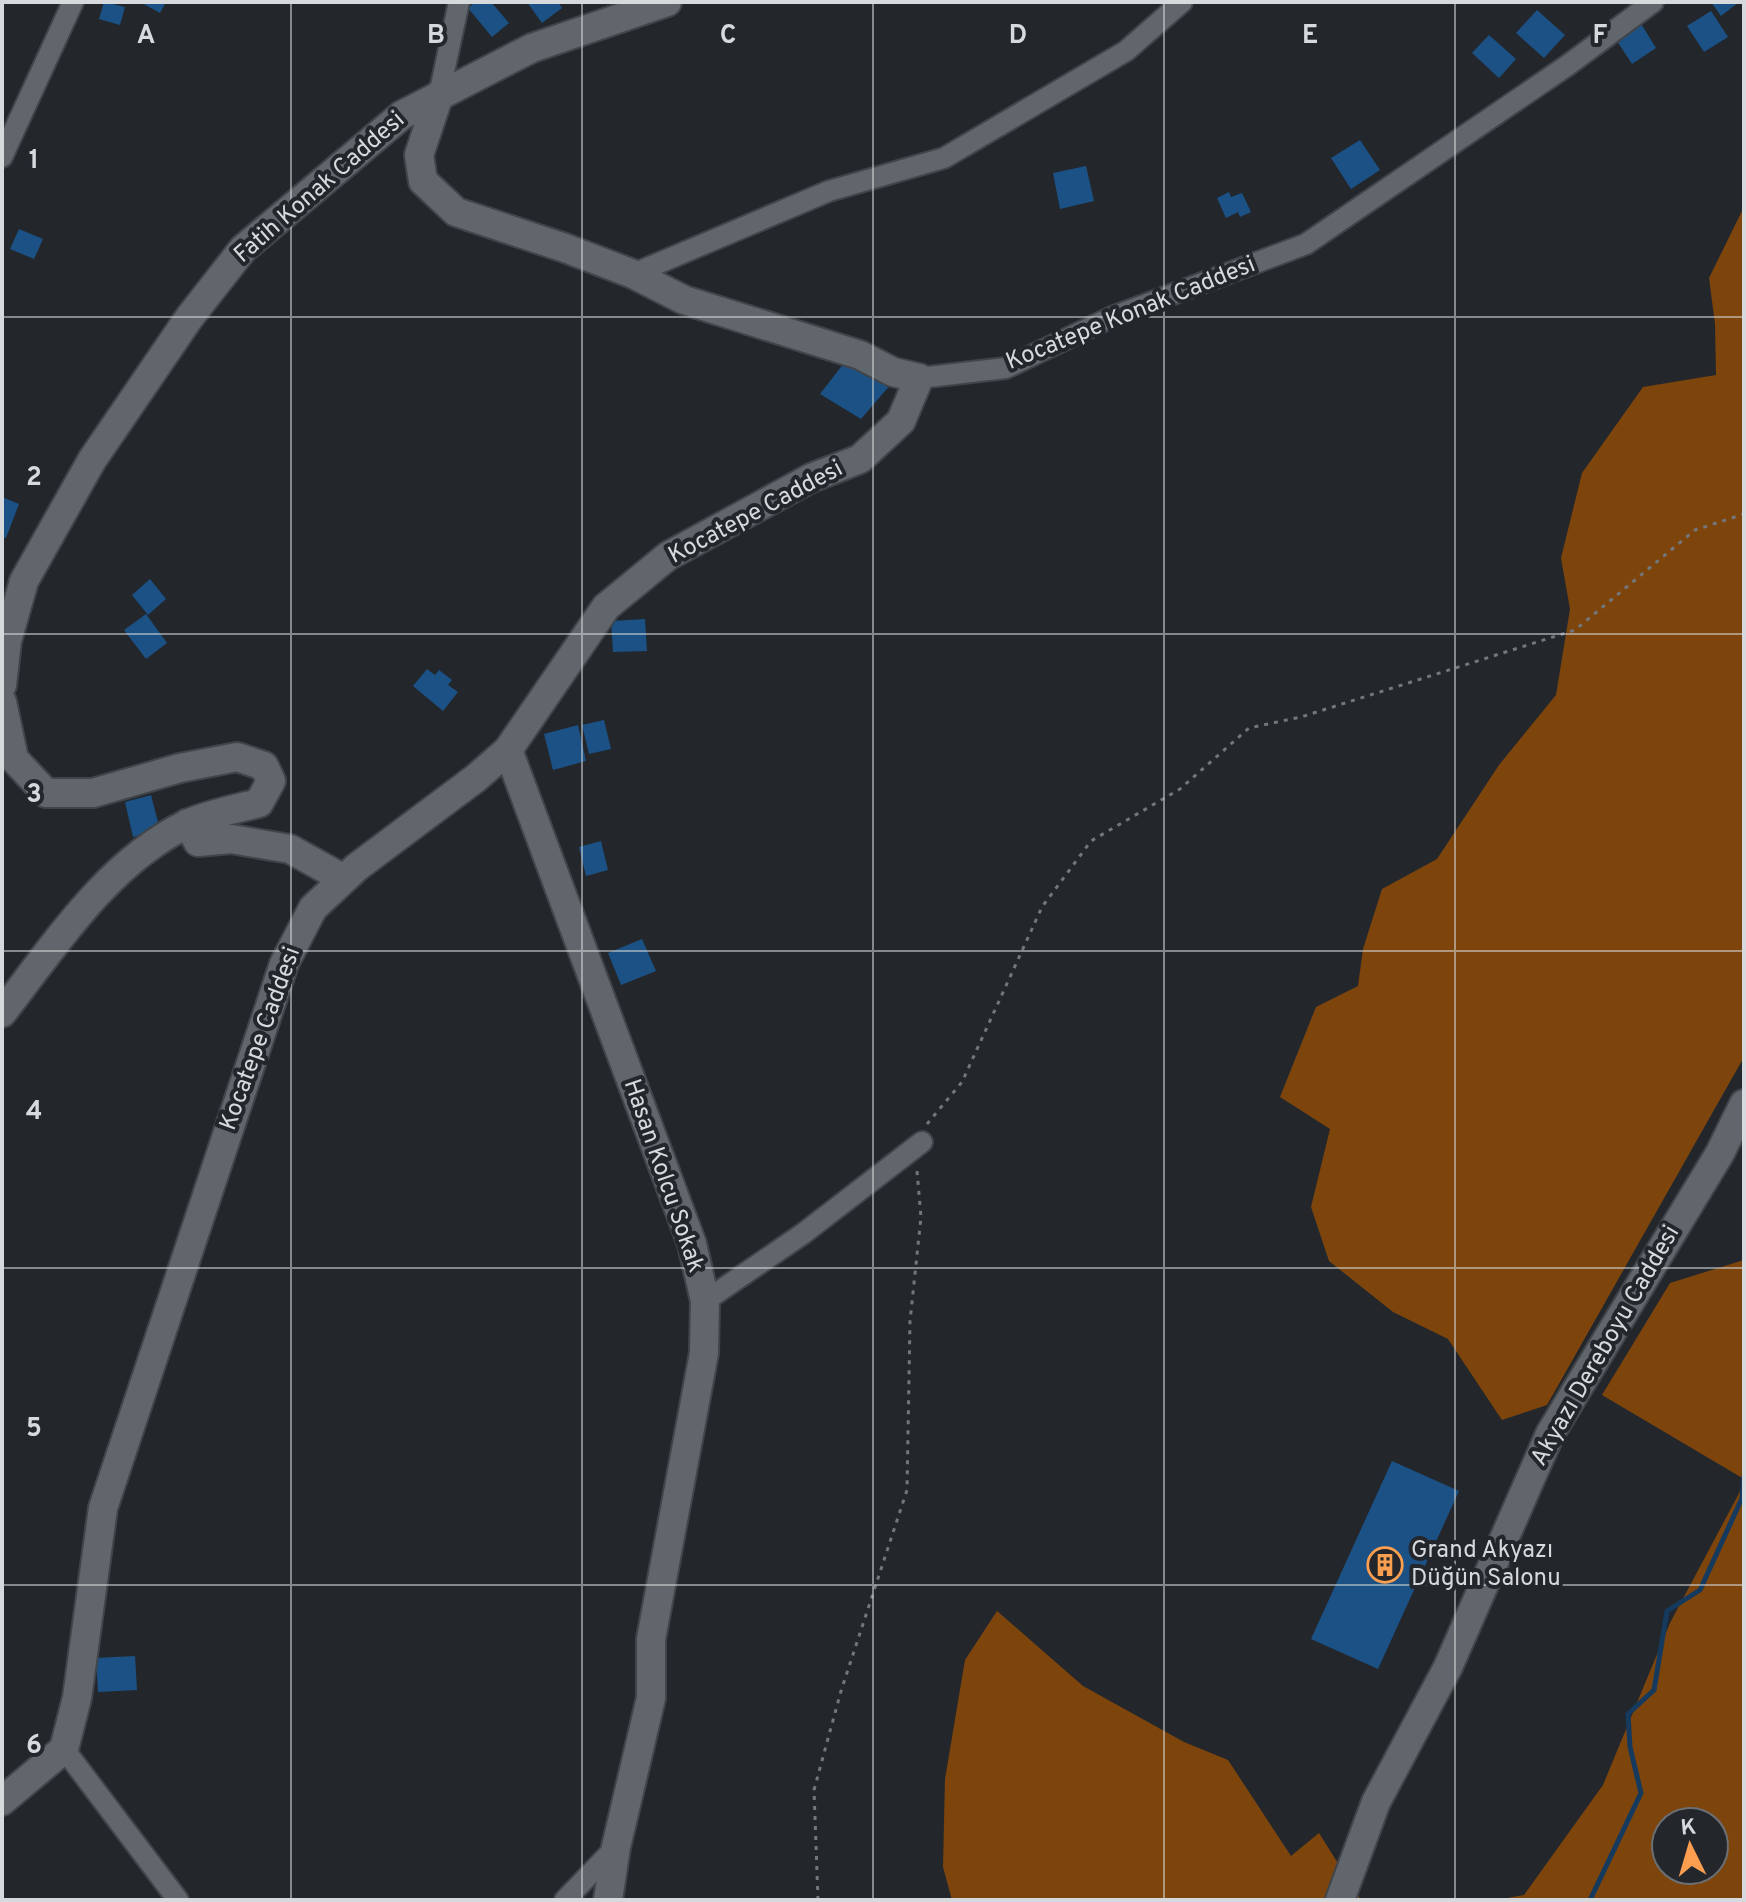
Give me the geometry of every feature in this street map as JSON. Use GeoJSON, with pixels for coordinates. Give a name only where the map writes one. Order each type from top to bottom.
{"type":"FeatureCollection","features":[{"type":"Feature","properties":{"kind":"main road","name":"Fatih Konak Caddesi"},"geometry":{"type":"LineString","coordinates":[[2,685],[14,580],[189,318],[243,249],[402,115],[532,48],[667,2]]}},
{"type":"Feature","properties":{"kind":"main road","name":"Kocatepe Konak Caddesi"},"geometry":{"type":"LineString","coordinates":[[439,95],[419,155],[423,181],[456,212],[633,274],[684,300],[860,355],[893,372],[919,378]]}},
{"type":"Feature","properties":{"kind":"main road","name":"Kocatepe Caddesi"},"geometry":{"type":"LineString","coordinates":[[64,1749],[77,1698],[103,1508],[284,964],[313,908],[344,879],[508,750],[606,607],[668,556],[811,478],[860,459],[901,421],[919,378]]}},
{"type":"Feature","properties":{"kind":"main road"},"geometry":{"type":"LineString","coordinates":[[2,702],[14,759],[46,793],[93,793],[180,768],[237,757],[264,766],[271,781],[259,803],[188,823],[135,857],[81,912],[2,1013]]}},
{"type":"Feature","properties":{"kind":"main road","name":"Hasan Kolcu Sokak"},"geometry":{"type":"LineString","coordinates":[[508,750],[692,1244],[705,1301],[704,1353],[651,1639],[651,1698],[616,1847],[608,1900]]}},
{"type":"Feature","properties":{"kind":"main road"},"geometry":{"type":"LineString","coordinates":[[188,823],[198,842],[231,839],[290,849],[344,879]]}},
{"type":"Feature","properties":{"kind":"main road","name":"Akyazı Dereboyu Caddesi"},"geometry":{"type":"LineString","coordinates":[[1340,1900],[1376,1802],[1448,1667],[1550,1434],[1720,1153],[1744,1104]]}},
{"type":"Feature","properties":{"kind":"main road"},"geometry":{"type":"LineString","coordinates":[[2,1801],[64,1749]]}},
{"type":"Feature","properties":{"kind":"street"},"geometry":{"type":"LineString","coordinates":[[2,157],[73,2]]}},
{"type":"Feature","properties":{"kind":"street"},"geometry":{"type":"LineString","coordinates":[[439,95],[459,2]]}},
{"type":"Feature","properties":{"kind":"street"},"geometry":{"type":"LineString","coordinates":[[633,274],[829,191],[944,158],[1126,51],[1182,2]]}},
{"type":"Feature","properties":{"kind":"street","name":"Kocatepe Konak Caddesi"},"geometry":{"type":"LineString","coordinates":[[919,378],[1006,368],[1112,317],[1306,244],[1568,65],[1653,2]]}},
{"type":"Feature","properties":{"kind":"street"},"geometry":{"type":"LineString","coordinates":[[705,1301],[804,1233],[922,1142]]}},
{"type":"Feature","properties":{"kind":"street"},"geometry":{"type":"LineString","coordinates":[[64,1749],[178,1900]]}},
{"type":"Feature","properties":{"kind":"street"},"geometry":{"type":"LineString","coordinates":[[565,1900],[616,1847]]}},
{"type":"Feature","properties":{"kind":"path"},"geometry":{"type":"LineString","coordinates":[[818,1900],[814,1790],[841,1691],[907,1490],[910,1321],[921,1217],[917,1167],[922,1142],[926,1125],[962,1082],[1042,907],[1091,841],[1180,789],[1249,728],[1301,717],[1575,630],[1695,530],[1744,514]]}},
{"type":"Feature","properties":{"kind":"shaded area"},"geometry":{"type":"Polygon","coordinates":[[[1744,207],[1744,1057],[1547,1405],[1502,1420],[1448,1339],[1393,1312],[1329,1261],[1311,1207],[1330,1129],[1280,1097],[1316,1007],[1358,986],[1363,949],[1382,889],[1437,859],[1499,765],[1556,695],[1570,609],[1561,558],[1582,473],[1643,387],[1716,375],[1715,324],[1709,278],[1744,207]]]}},
{"type":"Feature","properties":{"kind":"shaded area"},"geometry":{"type":"Polygon","coordinates":[[[1744,1260],[1744,1479],[1602,1395],[1670,1283],[1744,1260]]]}},
{"type":"Feature","properties":{"kind":"shaded area"},"geometry":{"type":"Polygon","coordinates":[[[1744,1484],[1744,1900],[1496,1900],[1524,1895],[1603,1785],[1670,1623],[1744,1484]]]}},
{"type":"Feature","properties":{"kind":"shaded area"},"geometry":{"type":"Polygon","coordinates":[[[997,1611],[1083,1686],[1184,1742],[1228,1760],[1291,1856],[1319,1833],[1361,1900],[952,1900],[943,1867],[945,1779],[965,1660],[997,1611]]]}},
{"type":"Feature","properties":{"kind":"building"},"geometry":{"type":"Polygon","coordinates":[[[104,2],[125,7],[120,25],[99,19],[104,2]]]}},
{"type":"Feature","properties":{"kind":"building"},"geometry":{"type":"Polygon","coordinates":[[[140,2],[166,2],[160,13],[140,2]]]}},
{"type":"Feature","properties":{"kind":"building"},"geometry":{"type":"Polygon","coordinates":[[[475,2],[491,2],[509,23],[492,37],[468,8],[475,2]]]}},
{"type":"Feature","properties":{"kind":"building"},"geometry":{"type":"Polygon","coordinates":[[[527,2],[558,2],[562,8],[542,23],[527,2]]]}},
{"type":"Feature","properties":{"kind":"building"},"geometry":{"type":"Polygon","coordinates":[[[1711,2],[1739,2],[1721,16],[1711,2]]]}},
{"type":"Feature","properties":{"kind":"building"},"geometry":{"type":"Polygon","coordinates":[[[1537,10],[1565,35],[1544,58],[1516,33],[1537,10]]]}},
{"type":"Feature","properties":{"kind":"building"},"geometry":{"type":"Polygon","coordinates":[[[1711,11],[1728,37],[1704,52],[1687,26],[1711,11]]]}},
{"type":"Feature","properties":{"kind":"building"},"geometry":{"type":"Polygon","coordinates":[[[1640,22],[1656,48],[1632,64],[1615,38],[1640,22]]]}},
{"type":"Feature","properties":{"kind":"building"},"geometry":{"type":"Polygon","coordinates":[[[1489,35],[1516,59],[1499,78],[1472,53],[1489,35]]]}},
{"type":"Feature","properties":{"kind":"building"},"geometry":{"type":"Polygon","coordinates":[[[1360,140],[1380,170],[1351,189],[1331,158],[1360,140]]]}},
{"type":"Feature","properties":{"kind":"building"},"geometry":{"type":"Polygon","coordinates":[[[1086,166],[1094,201],[1060,209],[1053,173],[1086,166]]]}},
{"type":"Feature","properties":{"kind":"building"},"geometry":{"type":"Polygon","coordinates":[[[1229,192],[1231,197],[1242,193],[1251,212],[1240,217],[1238,212],[1226,218],[1217,198],[1229,192]]]}},
{"type":"Feature","properties":{"kind":"building"},"geometry":{"type":"Polygon","coordinates":[[[19,229],[43,239],[34,259],[10,249],[19,229]]]}},
{"type":"Feature","properties":{"kind":"building"},"geometry":{"type":"Polygon","coordinates":[[[844,363],[869,368],[891,384],[861,419],[820,394],[844,363]]]}},
{"type":"Feature","properties":{"kind":"building"},"geometry":{"type":"Polygon","coordinates":[[[2,497],[19,504],[6,538],[2,537],[2,497]]]}},
{"type":"Feature","properties":{"kind":"building"},"geometry":{"type":"Polygon","coordinates":[[[150,579],[166,599],[148,615],[132,595],[150,579]]]}},
{"type":"Feature","properties":{"kind":"building"},"geometry":{"type":"Polygon","coordinates":[[[146,614],[167,643],[146,659],[124,630],[146,614]]]}},
{"type":"Feature","properties":{"kind":"building"},"geometry":{"type":"Polygon","coordinates":[[[645,619],[647,651],[613,652],[611,621],[645,619]]]}},
{"type":"Feature","properties":{"kind":"building"},"geometry":{"type":"Polygon","coordinates":[[[427,669],[435,675],[439,670],[452,680],[448,685],[458,692],[443,711],[413,686],[427,669]]]}},
{"type":"Feature","properties":{"kind":"building"},"geometry":{"type":"Polygon","coordinates":[[[604,720],[611,749],[589,754],[582,725],[604,720]]]}},
{"type":"Feature","properties":{"kind":"building"},"geometry":{"type":"Polygon","coordinates":[[[578,725],[586,761],[553,770],[544,734],[578,725]]]}},
{"type":"Feature","properties":{"kind":"building"},"geometry":{"type":"Polygon","coordinates":[[[151,795],[160,830],[133,837],[125,802],[151,795]]]}},
{"type":"Feature","properties":{"kind":"building"},"geometry":{"type":"Polygon","coordinates":[[[601,841],[608,870],[586,876],[579,847],[601,841]]]}},
{"type":"Feature","properties":{"kind":"building"},"geometry":{"type":"Polygon","coordinates":[[[642,939],[656,971],[621,985],[608,953],[642,939]]]}},
{"type":"Feature","properties":{"kind":"building","name":"Grand Akyazı Düğün Salonu"},"geometry":{"type":"Polygon","coordinates":[[[1392,1461],[1459,1491],[1378,1669],[1311,1639],[1392,1461]]]}},
{"type":"Feature","properties":{"kind":"building"},"geometry":{"type":"Polygon","coordinates":[[[135,1656],[137,1690],[98,1692],[96,1658],[135,1656]]]}},
{"type":"Feature","properties":{"kind":"waterway"},"geometry":{"type":"LineString","coordinates":[[1590,1900],[1641,1793],[1630,1747],[1628,1714],[1654,1690],[1667,1611],[1700,1590],[1742,1498],[1744,1476]]}},
{"type":"Feature","properties":{"kind":"place","name":"Grand Akyazı Düğün Salonu"},"geometry":{"type":"Point","coordinates":[1385,1565]}}]}
